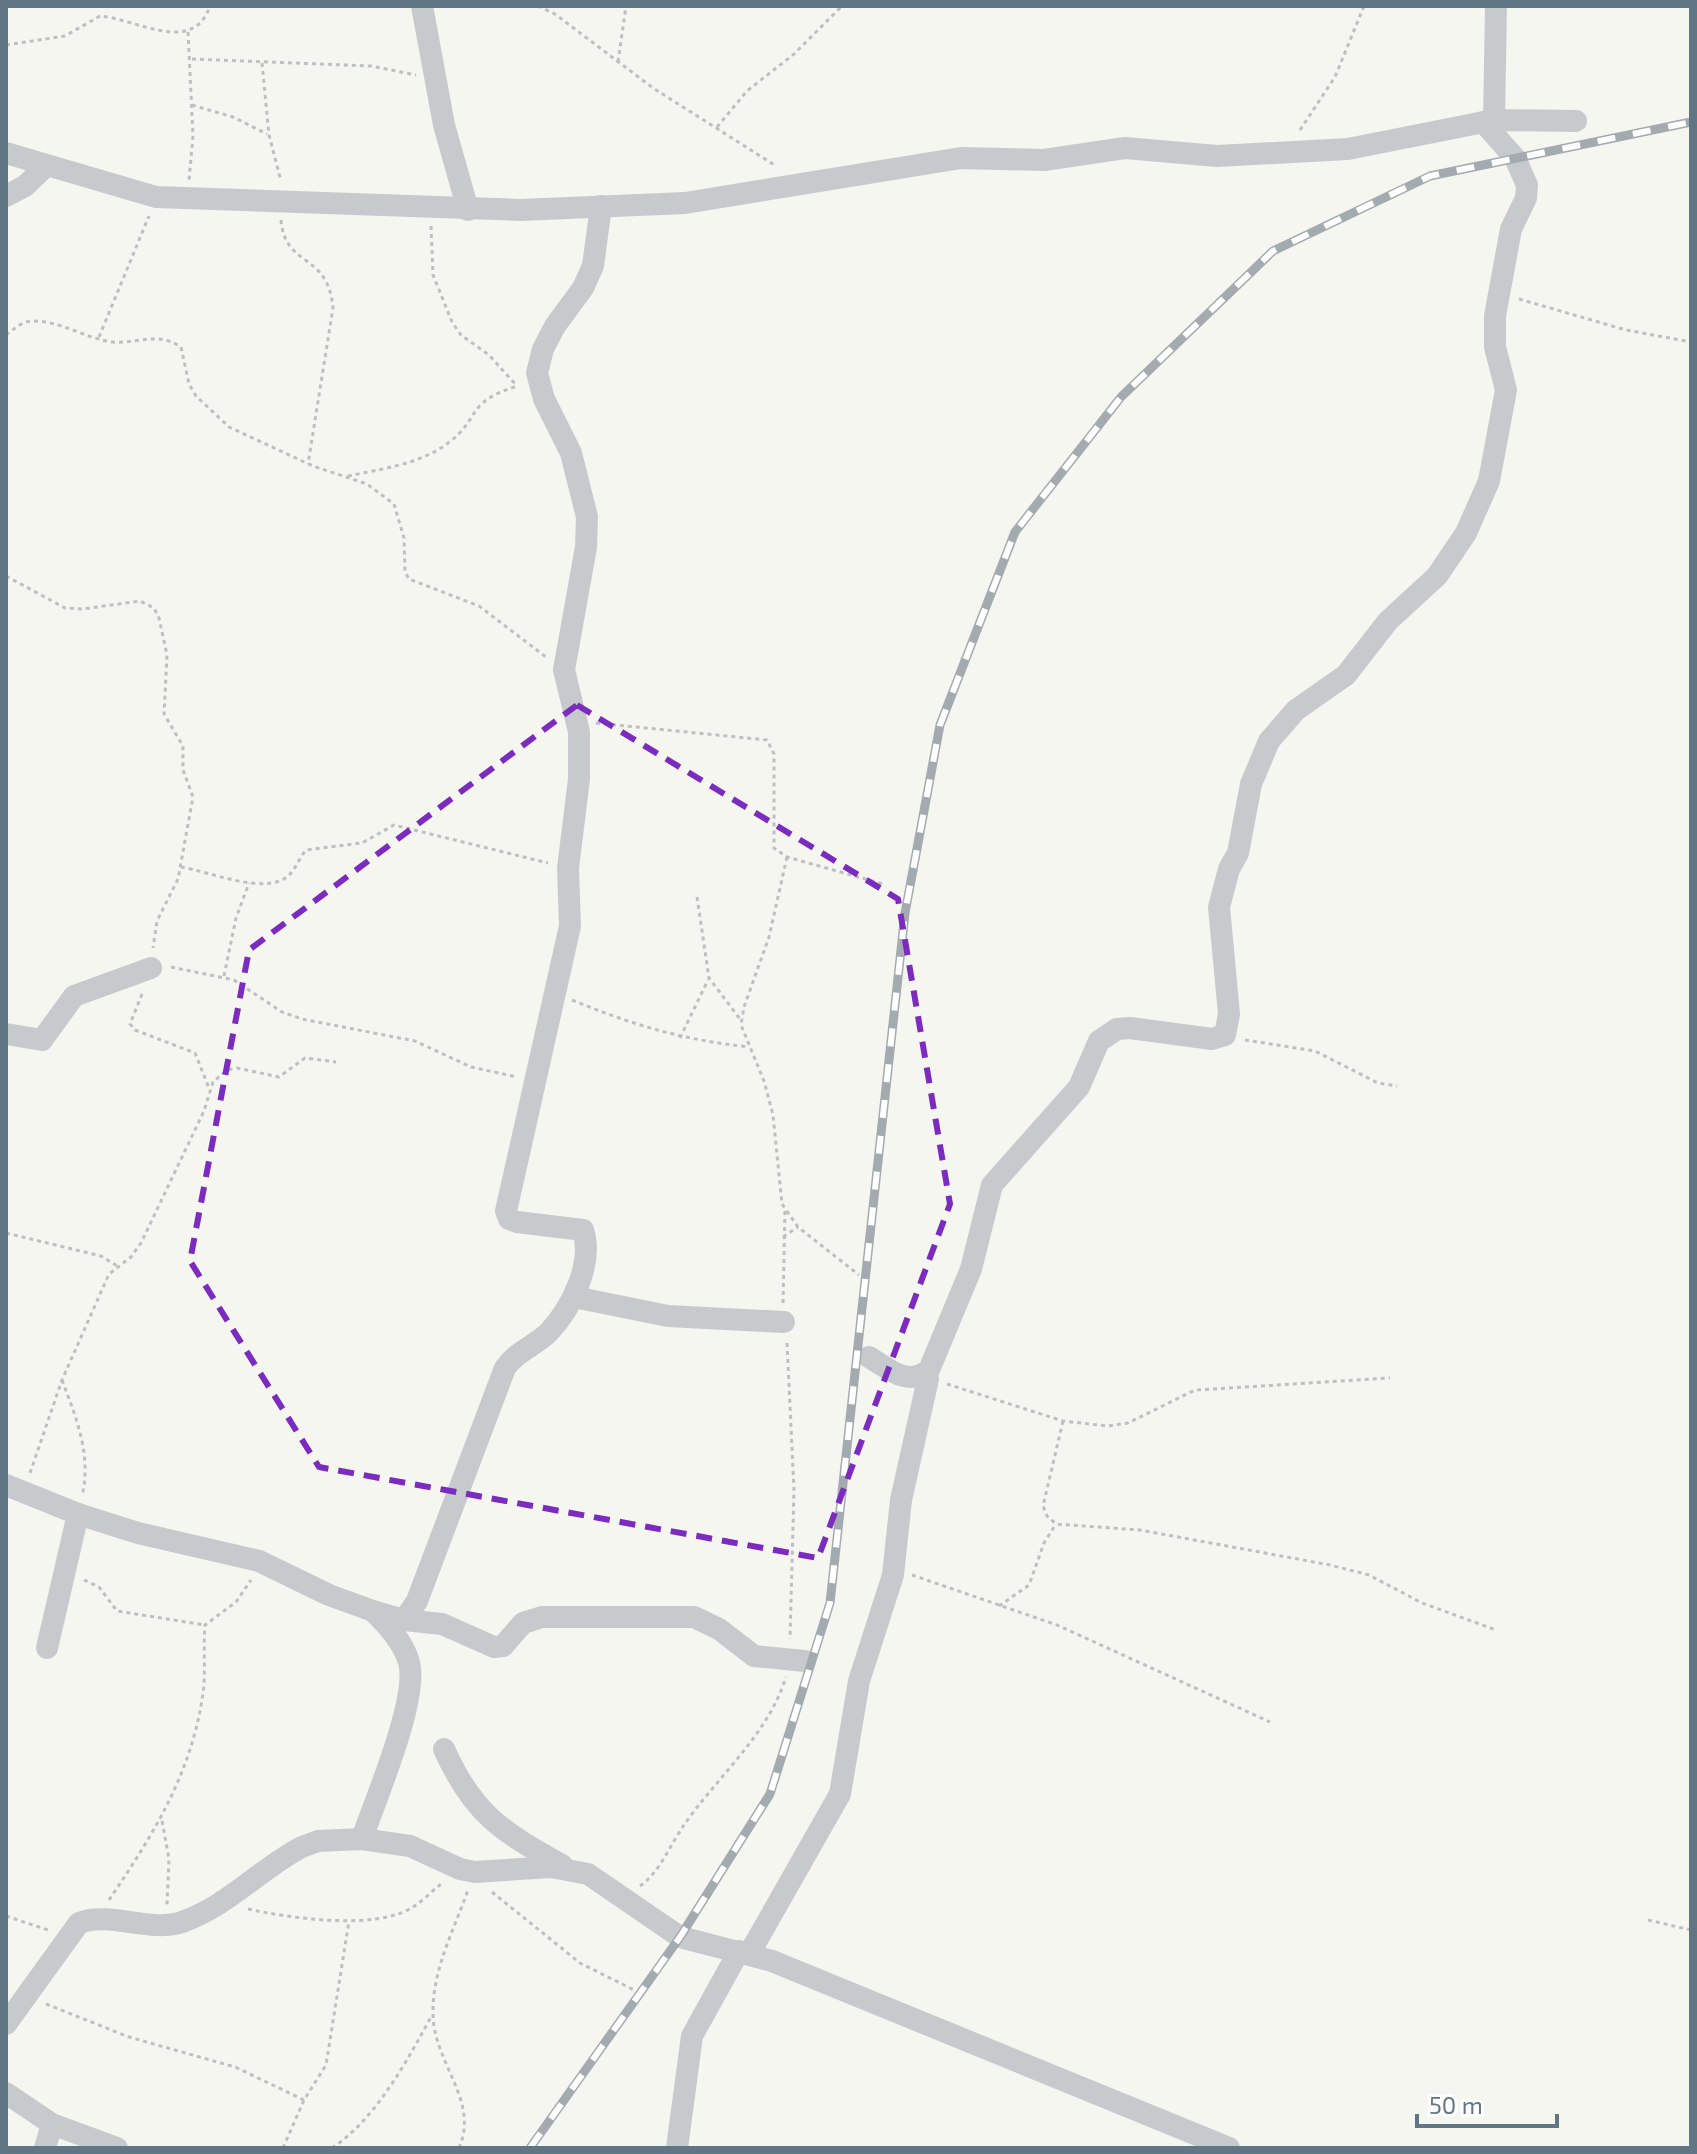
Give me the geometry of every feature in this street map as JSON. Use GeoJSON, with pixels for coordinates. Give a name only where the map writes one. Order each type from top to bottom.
{"type":"FeatureCollection","features":[{"type":"Feature","properties":{"kind":"street"},"geometry":{"type":"LineString","coordinates":[[422,6],[435,79],[468,210]]}},
{"type":"Feature","properties":{"kind":"street"},"geometry":{"type":"LineString","coordinates":[[869,1357],[905,1378],[920,1377],[929,1370],[971,1269],[981,1235],[988,1192],[1058,1107],[1079,1087],[1099,1041],[1117,1029],[1130,1028],[1212,1039],[1225,1035],[1229,1014],[1219,907],[1229,869],[1238,853],[1251,784],[1269,741],[1284,720],[1346,675],[1388,621],[1437,576],[1466,533],[1489,481],[1506,390],[1494,330],[1511,229],[1526,198],[1527,185],[1515,158],[1489,121],[1496,6]]}},
{"type":"Feature","properties":{"kind":"street"},"geometry":{"type":"LineString","coordinates":[[6,153],[45,167],[89,176],[156,197],[468,210],[685,203],[961,158],[1044,160],[1125,148],[1217,156],[1348,149],[1489,121],[1576,121]]}},
{"type":"Feature","properties":{"kind":"street"},"geometry":{"type":"LineString","coordinates":[[6,196],[25,186],[45,167]]}},
{"type":"Feature","properties":{"kind":"street"},"geometry":{"type":"LineString","coordinates":[[404,1620],[417,1601],[505,1368],[515,1354],[547,1333],[574,1297],[581,1274],[583,1230],[517,1222],[506,1215],[570,926],[568,868],[579,779],[576,721],[564,670],[586,547],[587,517],[571,453],[544,399],[537,373],[543,349],[555,326],[583,288],[593,266],[601,206]]}},
{"type":"Feature","properties":{"kind":"street"},"geometry":{"type":"LineString","coordinates":[[6,1034],[42,1040],[74,996],[152,964]]}},
{"type":"Feature","properties":{"kind":"street"},"geometry":{"type":"LineString","coordinates":[[574,1297],[668,1316],[784,1322]]}},
{"type":"Feature","properties":{"kind":"street"},"geometry":{"type":"LineString","coordinates":[[677,2148],[692,2036],[840,1794],[859,1681],[894,1569],[899,1508],[928,1379]]}},
{"type":"Feature","properties":{"kind":"street"},"geometry":{"type":"LineString","coordinates":[[15,1489],[138,1533],[259,1561],[329,1595],[373,1611],[404,1620],[442,1624],[499,1647],[523,1623],[542,1617],[683,1616],[719,1629],[754,1656],[798,1660]]}},
{"type":"Feature","properties":{"kind":"street"},"geometry":{"type":"LineString","coordinates":[[47,1648],[78,1514]]}},
{"type":"Feature","properties":{"kind":"street"},"geometry":{"type":"LineString","coordinates":[[362,1839],[408,1700],[411,1675],[398,1639],[373,1611]]}},
{"type":"Feature","properties":{"kind":"street"},"geometry":{"type":"LineString","coordinates":[[444,1749],[460,1785],[488,1818],[568,1869]]}},
{"type":"Feature","properties":{"kind":"street"},"geometry":{"type":"LineString","coordinates":[[6,2024],[67,1935],[79,1923],[95,1920],[180,1923],[220,1902],[302,1847],[318,1841],[362,1839],[410,1846],[468,1874],[536,1867],[588,1874],[680,1937],[744,1952],[877,2002],[1179,2130],[1229,2148]]}},
{"type":"Feature","properties":{"kind":"street"},"geometry":{"type":"LineString","coordinates":[[6,2093],[52,2124],[117,2148]]}},
{"type":"Feature","properties":{"kind":"street"},"geometry":{"type":"LineString","coordinates":[[45,2148],[52,2124]]}},
{"type":"Feature","properties":{"kind":"path"},"geometry":{"type":"LineString","coordinates":[[6,45],[65,36],[100,16],[167,32],[188,32],[199,27],[210,6]]}},
{"type":"Feature","properties":{"kind":"path"},"geometry":{"type":"LineString","coordinates":[[538,6],[555,14],[653,88],[782,169]]}},
{"type":"Feature","properties":{"kind":"path"},"geometry":{"type":"LineString","coordinates":[[618,62],[626,6]]}},
{"type":"Feature","properties":{"kind":"path"},"geometry":{"type":"LineString","coordinates":[[717,127],[747,91],[794,54],[842,6]]}},
{"type":"Feature","properties":{"kind":"path"},"geometry":{"type":"LineString","coordinates":[[1286,150],[1335,77],[1364,6]]}},
{"type":"Feature","properties":{"kind":"path"},"geometry":{"type":"LineString","coordinates":[[183,199],[192,162],[192,59],[188,32]]}},
{"type":"Feature","properties":{"kind":"path"},"geometry":{"type":"LineString","coordinates":[[192,59],[371,66],[435,79]]}},
{"type":"Feature","properties":{"kind":"path"},"geometry":{"type":"LineString","coordinates":[[262,62],[269,135],[283,201],[284,239],[291,249],[317,267],[331,288],[333,308],[308,464]]}},
{"type":"Feature","properties":{"kind":"path"},"geometry":{"type":"LineString","coordinates":[[192,105],[233,117],[269,135]]}},
{"type":"Feature","properties":{"kind":"path"},"geometry":{"type":"LineString","coordinates":[[99,337],[156,197]]}},
{"type":"Feature","properties":{"kind":"path"},"geometry":{"type":"LineString","coordinates":[[431,208],[433,275],[443,304],[461,335],[489,355],[517,386]]}},
{"type":"Feature","properties":{"kind":"path"},"geometry":{"type":"LineString","coordinates":[[1503,282],[1509,292],[1521,300],[1626,330],[1691,342]]}},
{"type":"Feature","properties":{"kind":"path"},"geometry":{"type":"LineString","coordinates":[[6,335],[23,322],[32,321],[111,342],[147,338],[173,342],[181,347],[189,384],[209,412],[253,441],[367,484],[394,504],[404,538],[405,572],[409,579],[479,606],[564,670]]}},
{"type":"Feature","properties":{"kind":"path"},"geometry":{"type":"LineString","coordinates":[[344,477],[434,451],[456,437],[479,403],[537,373]]}},
{"type":"Feature","properties":{"kind":"path"},"geometry":{"type":"LineString","coordinates":[[6,576],[65,608],[83,609],[133,601],[154,608],[167,655],[164,714],[183,746],[183,770],[193,797],[181,867],[157,921],[152,964],[130,1024],[135,1030],[195,1053],[209,1088]]}},
{"type":"Feature","properties":{"kind":"path"},"geometry":{"type":"LineString","coordinates":[[576,721],[767,740],[774,754],[772,843],[787,857],[883,884]]}},
{"type":"Feature","properties":{"kind":"path"},"geometry":{"type":"LineString","coordinates":[[181,867],[249,883],[283,880],[306,850],[362,843],[394,825],[568,868]]}},
{"type":"Feature","properties":{"kind":"path"},"geometry":{"type":"LineString","coordinates":[[740,1019],[769,937],[787,857]]}},
{"type":"Feature","properties":{"kind":"path"},"geometry":{"type":"LineString","coordinates":[[224,977],[236,918],[249,883]]}},
{"type":"Feature","properties":{"kind":"path"},"geometry":{"type":"LineString","coordinates":[[623,1896],[653,1874],[686,1823],[768,1718],[798,1660],[789,1357],[784,1322],[785,1210],[780,1191],[773,1115],[764,1081],[740,1019],[709,978],[697,897]]}},
{"type":"Feature","properties":{"kind":"path"},"geometry":{"type":"LineString","coordinates":[[152,964],[208,977],[224,977],[282,1012],[302,1019],[415,1041],[471,1067],[535,1080]]}},
{"type":"Feature","properties":{"kind":"path"},"geometry":{"type":"LineString","coordinates":[[680,1038],[709,978]]}},
{"type":"Feature","properties":{"kind":"path"},"geometry":{"type":"LineString","coordinates":[[554,993],[641,1028],[680,1038],[749,1047]]}},
{"type":"Feature","properties":{"kind":"path"},"geometry":{"type":"LineString","coordinates":[[1225,1035],[1315,1051],[1347,1064],[1378,1083],[1397,1086]]}},
{"type":"Feature","properties":{"kind":"path"},"geometry":{"type":"LineString","coordinates":[[15,1489],[109,1274],[141,1243],[204,1111],[209,1088],[227,1070],[247,1069],[279,1077],[305,1058],[336,1062]]}},
{"type":"Feature","properties":{"kind":"path"},"geometry":{"type":"LineString","coordinates":[[785,1210],[798,1227],[859,1275]]}},
{"type":"Feature","properties":{"kind":"path"},"geometry":{"type":"LineString","coordinates":[[783,1237],[798,1227]]}},
{"type":"Feature","properties":{"kind":"path"},"geometry":{"type":"LineString","coordinates":[[6,1233],[101,1256],[119,1267]]}},
{"type":"Feature","properties":{"kind":"path"},"geometry":{"type":"LineString","coordinates":[[928,1379],[1063,1421],[1091,1426],[1128,1423],[1195,1390],[1390,1378]]}},
{"type":"Feature","properties":{"kind":"path"},"geometry":{"type":"LineString","coordinates":[[62,1380],[84,1453],[87,1478],[78,1514]]}},
{"type":"Feature","properties":{"kind":"path"},"geometry":{"type":"LineString","coordinates":[[1063,1421],[1043,1506],[1047,1516],[1056,1524],[1140,1530],[1342,1568],[1369,1575],[1422,1603],[1496,1630]]}},
{"type":"Feature","properties":{"kind":"path"},"geometry":{"type":"LineString","coordinates":[[999,1606],[1029,1585],[1044,1543],[1056,1524]]}},
{"type":"Feature","properties":{"kind":"path"},"geometry":{"type":"LineString","coordinates":[[65,1573],[99,1587],[117,1611],[205,1625],[246,1591],[259,1561]]}},
{"type":"Feature","properties":{"kind":"path"},"geometry":{"type":"LineString","coordinates":[[894,1569],[1057,1625],[1270,1722]]}},
{"type":"Feature","properties":{"kind":"path"},"geometry":{"type":"LineString","coordinates":[[95,1920],[162,1821],[197,1723],[204,1690],[205,1625]]}},
{"type":"Feature","properties":{"kind":"path"},"geometry":{"type":"LineString","coordinates":[[162,1821],[170,1880],[165,1924]]}},
{"type":"Feature","properties":{"kind":"path"},"geometry":{"type":"LineString","coordinates":[[220,1902],[255,1910],[349,1921],[411,1909],[468,1874]]}},
{"type":"Feature","properties":{"kind":"path"},"geometry":{"type":"LineString","coordinates":[[468,1874],[580,1963],[638,1992]]}},
{"type":"Feature","properties":{"kind":"path"},"geometry":{"type":"LineString","coordinates":[[332,2148],[349,2136],[365,2117],[410,2054],[432,2015],[440,1966],[468,1874]]}},
{"type":"Feature","properties":{"kind":"path"},"geometry":{"type":"LineString","coordinates":[[6,1916],[67,1935]]}},
{"type":"Feature","properties":{"kind":"path"},"geometry":{"type":"LineString","coordinates":[[1648,1920],[1691,1930]]}},
{"type":"Feature","properties":{"kind":"path"},"geometry":{"type":"LineString","coordinates":[[283,2148],[304,2100],[326,2065],[349,1921]]}},
{"type":"Feature","properties":{"kind":"path"},"geometry":{"type":"LineString","coordinates":[[27,1994],[129,2037],[235,2067],[304,2100]]}},
{"type":"Feature","properties":{"kind":"path"},"geometry":{"type":"LineString","coordinates":[[432,2015],[444,2061],[466,2113],[467,2128],[459,2148]]}},
{"type":"Feature","properties":{"kind":"highlighted area"},"geometry":{"type":"Polygon","coordinates":[[[577,705],[898,899],[950,1204],[818,1558],[319,1467],[190,1261],[249,950],[577,705]]]}},
{"type":"Feature","properties":{"kind":"railway"},"geometry":{"type":"LineString","coordinates":[[530,2148],[680,1937],[770,1794],[830,1603],[905,913],[940,725],[1015,532],[1121,397],[1273,251],[1430,176],[1691,122]]}}]}
